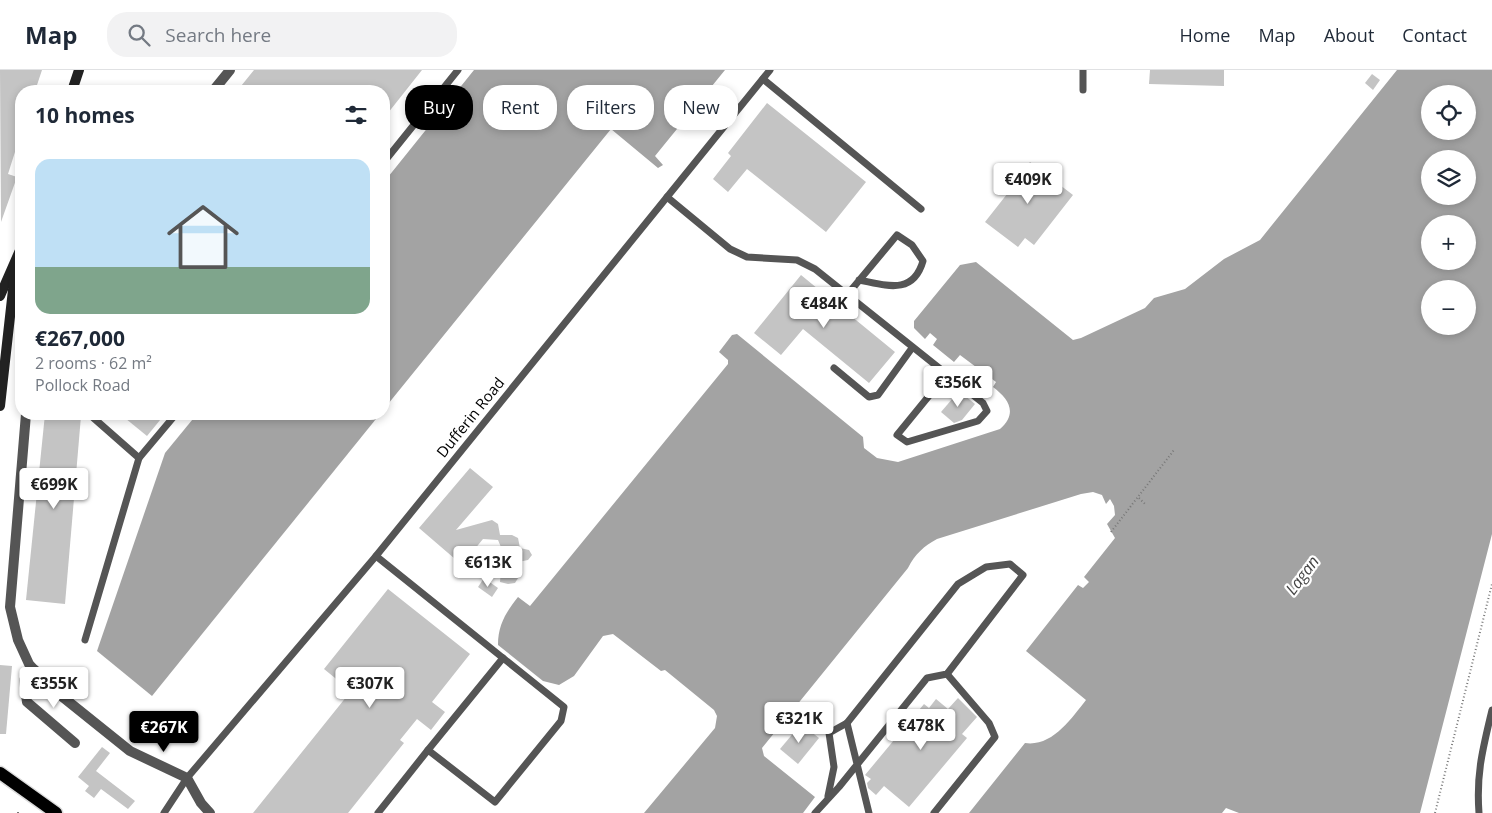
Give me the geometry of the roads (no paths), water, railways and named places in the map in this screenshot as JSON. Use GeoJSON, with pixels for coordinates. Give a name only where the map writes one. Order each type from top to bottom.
{"type":"FeatureCollection","features":[{"type":"Feature","properties":{"kind":"main road"},"geometry":{"type":"LineString","coordinates":[[0,773],[48,811]]}},
{"type":"Feature","properties":{"kind":"street"},"geometry":{"type":"LineString","coordinates":[[74,85],[79,70]]}},
{"type":"Feature","properties":{"kind":"street"},"geometry":{"type":"LineString","coordinates":[[218,85],[230,70]]}},
{"type":"Feature","properties":{"kind":"street"},"geometry":{"type":"LineString","coordinates":[[0,296],[15,265]]}},
{"type":"Feature","properties":{"kind":"street"},"geometry":{"type":"LineString","coordinates":[[0,406],[3,354],[15,270]]}},
{"type":"Feature","properties":{"kind":"street"},"geometry":{"type":"LineString","coordinates":[[26,420],[10,607],[18,640],[30,664],[49,686],[130,751],[187,778],[210,813]]}},
{"type":"Feature","properties":{"kind":"street"},"geometry":{"type":"LineString","coordinates":[[35,670],[24,680],[26,702],[75,743]]}},
{"type":"Feature","properties":{"kind":"street"},"geometry":{"type":"LineString","coordinates":[[0,783],[16,786]]}},
{"type":"Feature","properties":{"kind":"lane"},"geometry":{"type":"LineString","coordinates":[[390,155],[458,70]]}},
{"type":"Feature","properties":{"kind":"lane","name":"Dufferin Road"},"geometry":{"type":"LineString","coordinates":[[160,813],[166,810],[187,778],[376,556],[770,70]]}},
{"type":"Feature","properties":{"kind":"lane"},"geometry":{"type":"LineString","coordinates":[[1083,70],[1083,90]]}},
{"type":"Feature","properties":{"kind":"lane"},"geometry":{"type":"LineString","coordinates":[[763,78],[920,209]]}},
{"type":"Feature","properties":{"kind":"lane"},"geometry":{"type":"LineString","coordinates":[[667,197],[730,248],[747,258],[797,260],[815,269],[983,403],[988,411],[978,421],[907,442],[897,435],[946,375]]}},
{"type":"Feature","properties":{"kind":"lane"},"geometry":{"type":"LineString","coordinates":[[847,295],[859,280],[897,235],[912,245],[922,261],[913,279],[903,286],[888,287],[859,280]]}},
{"type":"Feature","properties":{"kind":"lane"},"geometry":{"type":"LineString","coordinates":[[834,368],[869,397],[878,395],[912,348]]}},
{"type":"Feature","properties":{"kind":"lane"},"geometry":{"type":"LineString","coordinates":[[96,420],[139,458]]}},
{"type":"Feature","properties":{"kind":"lane"},"geometry":{"type":"LineString","coordinates":[[84,640],[139,458],[171,420]]}},
{"type":"Feature","properties":{"kind":"lane"},"geometry":{"type":"LineString","coordinates":[[376,556],[564,708],[561,721],[495,802],[428,750]]}},
{"type":"Feature","properties":{"kind":"lane"},"geometry":{"type":"LineString","coordinates":[[815,813],[928,678],[947,674],[1022,575],[1010,564],[986,567],[958,584],[847,723],[829,733],[834,766],[828,797]]}},
{"type":"Feature","properties":{"kind":"lane"},"geometry":{"type":"LineString","coordinates":[[378,813],[503,658]]}},
{"type":"Feature","properties":{"kind":"lane"},"geometry":{"type":"LineString","coordinates":[[934,813],[995,737],[990,723],[947,674]]}},
{"type":"Feature","properties":{"kind":"lane"},"geometry":{"type":"LineString","coordinates":[[1479,813],[1479,764],[1492,710]]}},
{"type":"Feature","properties":{"kind":"lane"},"geometry":{"type":"LineString","coordinates":[[847,723],[869,813]]}},
{"type":"Feature","properties":{"kind":"water"},"geometry":{"type":"Polygon","coordinates":[[[474,70],[725,70],[713,85],[664,85],[664,130],[676,130],[655,156],[663,165],[658,168],[612,130],[654,130],[654,85],[567,85],[567,130],[610,130],[390,402],[390,175],[426,130],[473,130],[473,85],[462,85],[474,70]]]}},
{"type":"Feature","properties":{"kind":"water","name":"Lagan"},"geometry":{"type":"Polygon","coordinates":[[[1397,70],[1492,70],[1492,534],[1420,813],[1239,813],[1226,808],[1222,813],[969,813],[1025,743],[1044,741],[1052,736],[1067,723],[1086,700],[1026,651],[1078,585],[1083,588],[1089,582],[1084,577],[1115,538],[1107,524],[1115,515],[1114,506],[1110,499],[1106,504],[1102,495],[1093,492],[1081,494],[937,539],[917,555],[762,748],[764,756],[815,797],[803,813],[644,813],[715,728],[717,716],[714,710],[665,670],[661,671],[613,634],[603,636],[574,676],[559,685],[543,681],[498,645],[499,631],[504,619],[518,597],[530,606],[728,364],[728,360],[719,352],[732,335],[737,334],[863,437],[864,448],[877,458],[898,462],[1000,429],[1009,417],[1010,412],[1007,401],[993,387],[996,382],[960,355],[954,362],[933,345],[937,339],[930,333],[925,339],[914,328],[914,321],[960,265],[976,262],[1073,340],[1145,308],[1154,298],[1185,289],[1224,259],[1260,240],[1397,70]]]}},
{"type":"Feature","properties":{"kind":"water"},"geometry":{"type":"Polygon","coordinates":[[[192,420],[375,420],[152,696],[97,651],[165,453],[192,420]]]}}]}
